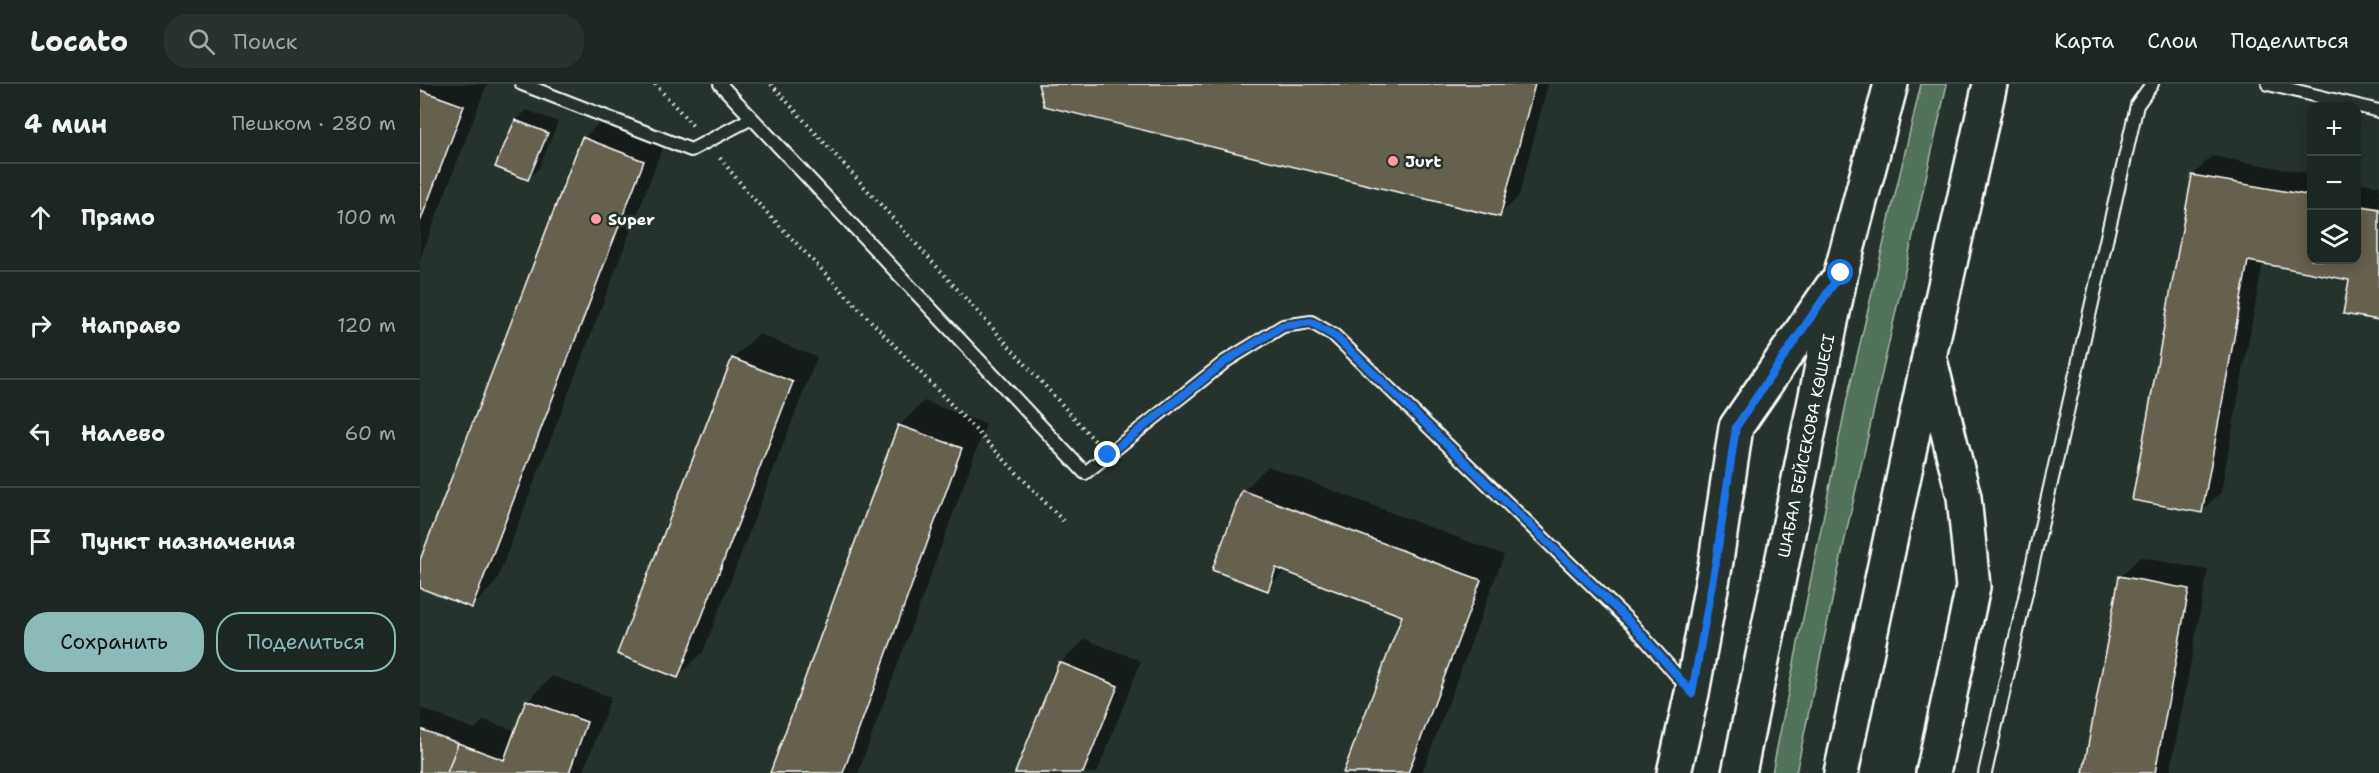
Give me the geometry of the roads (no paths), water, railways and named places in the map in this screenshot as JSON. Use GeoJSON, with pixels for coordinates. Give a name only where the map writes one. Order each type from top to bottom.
{"type":"FeatureCollection","features":[{"type":"Feature","properties":{"kind":"main road","name":"ШАБАЛ БЕЙСЕКОВА КӨШЕСІ"},"geometry":{"type":"LineString","coordinates":[[1739,773],[1841,273],[1891,84]]}},
{"type":"Feature","properties":{"kind":"main road"},"geometry":{"type":"LineString","coordinates":[[1841,773],[1929,357],[1990,84]]}},
{"type":"Feature","properties":{"kind":"main road"},"geometry":{"type":"LineString","coordinates":[[1674,773],[1692,693],[1716,561],[1736,427],[1841,273]]}},
{"type":"Feature","properties":{"kind":"main road"},"geometry":{"type":"LineString","coordinates":[[1929,357],[1964,496],[1973,587],[1933,773]]}},
{"type":"Feature","properties":{"kind":"lane"},"geometry":{"type":"LineString","coordinates":[[522,84],[691,150],[752,118]]}},
{"type":"Feature","properties":{"kind":"lane"},"geometry":{"type":"LineString","coordinates":[[720,84],[1085,473],[1226,361],[1282,326],[1311,322],[1335,336],[1632,624],[1692,693]]}},
{"type":"Feature","properties":{"kind":"lane"},"geometry":{"type":"LineString","coordinates":[[1985,773],[2137,105],[2152,84]]}},
{"type":"Feature","properties":{"kind":"lane"},"geometry":{"type":"LineString","coordinates":[[2268,84],[2379,111]]}},
{"type":"Feature","properties":{"kind":"place","name":"Jurt"},"geometry":{"type":"Point","coordinates":[1393,161]}},
{"type":"Feature","properties":{"kind":"place","name":"Super"},"geometry":{"type":"Point","coordinates":[596,219]}}]}
